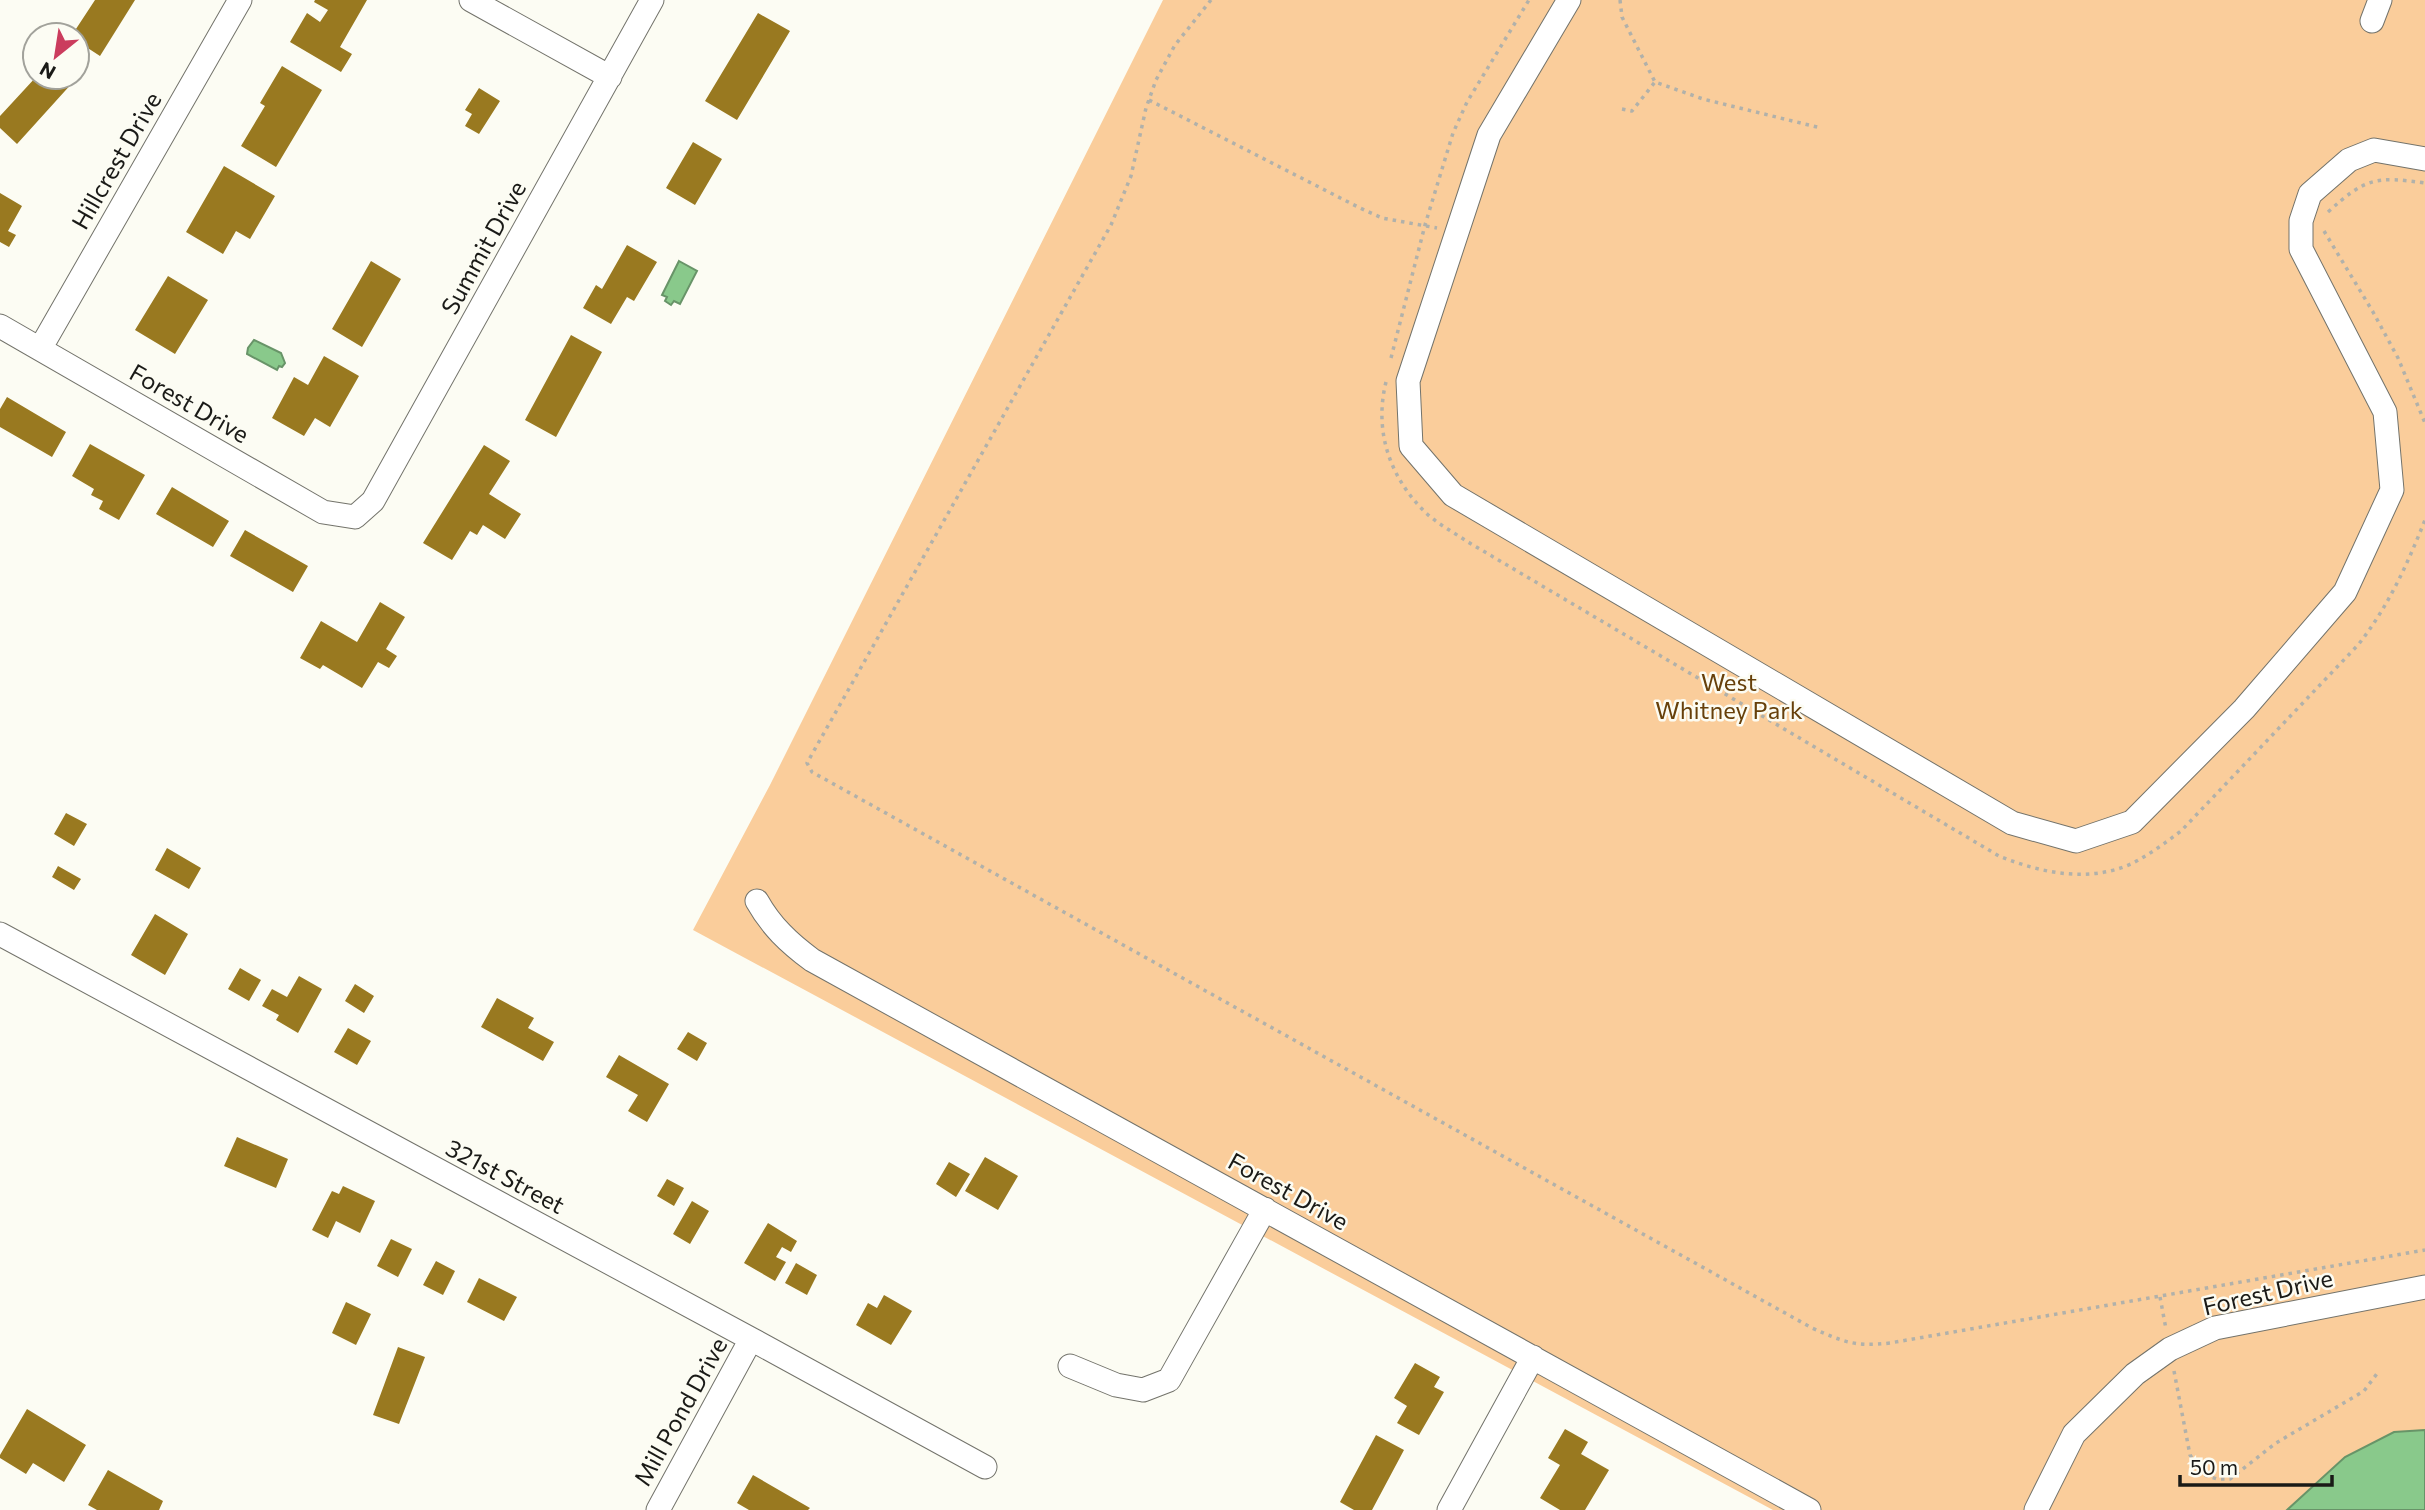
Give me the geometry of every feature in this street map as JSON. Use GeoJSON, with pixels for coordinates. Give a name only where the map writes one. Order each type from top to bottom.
{"type":"FeatureCollection","features":[{"type":"Feature","properties":{"kind":"street","name":"Hillcrest Drive"},"geometry":{"type":"LineString","coordinates":[[40,349],[240,0]]}},
{"type":"Feature","properties":{"kind":"street"},"geometry":{"type":"LineString","coordinates":[[471,0],[610,77]]}},
{"type":"Feature","properties":{"kind":"street","name":"Summit Drive"},"geometry":{"type":"LineString","coordinates":[[355,517],[373,501],[652,0]]}},
{"type":"Feature","properties":{"kind":"street"},"geometry":{"type":"LineString","coordinates":[[1569,0],[1489,135],[1408,381],[1411,446],[1452,495],[2012,823],[2076,841],[2132,822],[2244,709],[2345,592],[2392,491],[2385,412],[2301,249],[2301,221],[2311,194],[2349,160],[2374,150],[2425,159]]}},
{"type":"Feature","properties":{"kind":"street","name":"Forest Drive"},"geometry":{"type":"LineString","coordinates":[[0,326],[323,512],[355,517]]}},
{"type":"Feature","properties":{"kind":"street","name":"Forest Drive"},"geometry":{"type":"LineString","coordinates":[[757,901],[766,918],[789,943],[813,960],[1809,1510]]}},
{"type":"Feature","properties":{"kind":"street","name":"321st Street"},"geometry":{"type":"LineString","coordinates":[[0,934],[985,1467]]}},
{"type":"Feature","properties":{"kind":"street"},"geometry":{"type":"LineString","coordinates":[[1069,1366],[1116,1385],[1143,1390],[1169,1380],[1265,1209]]}},
{"type":"Feature","properties":{"kind":"street","name":"Forest Drive"},"geometry":{"type":"LineString","coordinates":[[2036,1510],[2074,1434],[2135,1374],[2170,1349],[2215,1328],[2425,1287]]}},
{"type":"Feature","properties":{"kind":"street","name":"Mill Pond Drive"},"geometry":{"type":"LineString","coordinates":[[657,1510],[751,1339]]}},
{"type":"Feature","properties":{"kind":"street"},"geometry":{"type":"LineString","coordinates":[[1449,1510],[1533,1357]]}},
{"type":"Feature","properties":{"kind":"path"},"geometry":{"type":"LineString","coordinates":[[1212,0],[1175,45],[1156,80],[1131,176],[1111,225],[807,763],[812,772],[1800,1321],[1845,1343],[1863,1346],[1890,1343],[2425,1250]]}},
{"type":"Feature","properties":{"kind":"path"},"geometry":{"type":"LineString","coordinates":[[1390,365],[1425,225],[1457,123],[1529,0]]}},
{"type":"Feature","properties":{"kind":"path"},"geometry":{"type":"LineString","coordinates":[[1620,0],[1622,17],[1655,82],[1703,99],[1821,128]]}},
{"type":"Feature","properties":{"kind":"path"},"geometry":{"type":"LineString","coordinates":[[1622,109],[1632,111],[1655,82]]}},
{"type":"Feature","properties":{"kind":"path"},"geometry":{"type":"LineString","coordinates":[[1149,100],[1382,218],[1442,229]]}},
{"type":"Feature","properties":{"kind":"path"},"geometry":{"type":"LineString","coordinates":[[2425,183],[2401,179],[2373,180],[2348,193],[2321,218],[2324,232],[2398,358],[2425,424]]}},
{"type":"Feature","properties":{"kind":"path"},"geometry":{"type":"LineString","coordinates":[[1386,378],[1380,405],[1383,435],[1396,476],[1425,513],[1468,542],[2000,856],[2027,868],[2068,875],[2103,872],[2130,864],[2181,831],[2373,626],[2400,580],[2425,520]]}},
{"type":"Feature","properties":{"kind":"path"},"geometry":{"type":"LineString","coordinates":[[2160,1297],[2190,1455],[2204,1475],[2230,1479],[2276,1443],[2364,1391],[2379,1371]]}},
{"type":"Feature","properties":{"kind":"green space","name":"West Whitney Park"},"geometry":{"type":"Polygon","coordinates":[[[1163,0],[2425,0],[2425,1430],[2394,1432],[2345,1457],[2287,1510],[1773,1510],[693,930],[770,785],[1163,0]]]}},
{"type":"Feature","properties":{"kind":"shaded area"},"geometry":{"type":"Polygon","coordinates":[[[679,261],[697,271],[680,304],[674,301],[671,305],[665,301],[667,297],[662,295],[679,261]]]}},
{"type":"Feature","properties":{"kind":"shaded area"},"geometry":{"type":"Polygon","coordinates":[[[254,340],[281,353],[285,363],[282,367],[279,366],[277,370],[247,354],[254,340]]]}},
{"type":"Feature","properties":{"kind":"shaded area"},"geometry":{"type":"Polygon","coordinates":[[[2425,1430],[2425,1510],[2287,1510],[2345,1457],[2394,1432],[2425,1430]]]}},
{"type":"Feature","properties":{"kind":"building"},"geometry":{"type":"Polygon","coordinates":[[[95,0],[135,0],[100,56],[91,50],[91,21],[81,21],[95,0]]]}},
{"type":"Feature","properties":{"kind":"building"},"geometry":{"type":"Polygon","coordinates":[[[367,0],[340,47],[352,54],[341,72],[290,42],[307,13],[320,22],[328,10],[314,2],[367,0]]]}},
{"type":"Feature","properties":{"kind":"building"},"geometry":{"type":"Polygon","coordinates":[[[758,13],[790,31],[737,120],[705,101],[758,13]]]}},
{"type":"Feature","properties":{"kind":"building"},"geometry":{"type":"Polygon","coordinates":[[[282,66],[322,90],[276,167],[241,146],[265,106],[260,103],[282,66]]]}},
{"type":"Feature","properties":{"kind":"building"},"geometry":{"type":"Polygon","coordinates":[[[479,88],[500,101],[479,134],[465,126],[472,114],[465,110],[479,88]]]}},
{"type":"Feature","properties":{"kind":"building"},"geometry":{"type":"Polygon","coordinates":[[[23,91],[65,91],[17,144],[0,128],[0,116],[23,91]]]}},
{"type":"Feature","properties":{"kind":"building"},"geometry":{"type":"Polygon","coordinates":[[[693,142],[722,159],[695,205],[666,188],[693,142]]]}},
{"type":"Feature","properties":{"kind":"building"},"geometry":{"type":"Polygon","coordinates":[[[224,166],[275,196],[250,239],[236,231],[223,254],[186,232],[224,166]]]}},
{"type":"Feature","properties":{"kind":"building"},"geometry":{"type":"Polygon","coordinates":[[[0,193],[22,206],[8,231],[16,235],[9,247],[0,242],[0,193]]]}},
{"type":"Feature","properties":{"kind":"building"},"geometry":{"type":"Polygon","coordinates":[[[627,245],[657,262],[634,301],[627,297],[611,324],[583,308],[596,285],[602,289],[627,245]]]}},
{"type":"Feature","properties":{"kind":"building"},"geometry":{"type":"Polygon","coordinates":[[[371,261],[401,279],[362,347],[332,329],[371,261]]]}},
{"type":"Feature","properties":{"kind":"building"},"geometry":{"type":"Polygon","coordinates":[[[168,276],[208,300],[175,354],[135,330],[168,276]]]}},
{"type":"Feature","properties":{"kind":"building"},"geometry":{"type":"Polygon","coordinates":[[[571,335],[602,352],[556,437],[525,420],[571,335]]]}},
{"type":"Feature","properties":{"kind":"building"},"geometry":{"type":"Polygon","coordinates":[[[324,356],[359,376],[330,427],[315,418],[304,436],[272,418],[294,377],[308,385],[324,356]]]}},
{"type":"Feature","properties":{"kind":"building"},"geometry":{"type":"Polygon","coordinates":[[[7,397],[66,432],[52,457],[0,427],[0,409],[7,397]]]}},
{"type":"Feature","properties":{"kind":"building"},"geometry":{"type":"Polygon","coordinates":[[[90,444],[145,475],[119,520],[99,509],[103,501],[91,495],[94,489],[72,476],[90,444]]]}},
{"type":"Feature","properties":{"kind":"building"},"geometry":{"type":"Polygon","coordinates":[[[484,445],[510,461],[489,494],[521,514],[505,539],[483,525],[477,535],[470,531],[452,560],[423,543],[484,445]]]}},
{"type":"Feature","properties":{"kind":"building"},"geometry":{"type":"Polygon","coordinates":[[[172,487],[229,521],[213,547],[156,514],[172,487]]]}},
{"type":"Feature","properties":{"kind":"building"},"geometry":{"type":"Polygon","coordinates":[[[245,530],[308,566],[293,592],[230,556],[245,530]]]}},
{"type":"Feature","properties":{"kind":"building"},"geometry":{"type":"Polygon","coordinates":[[[380,602],[405,617],[386,649],[397,656],[389,668],[378,662],[362,688],[323,665],[320,669],[300,658],[321,621],[357,642],[380,602]]]}},
{"type":"Feature","properties":{"kind":"building"},"geometry":{"type":"Polygon","coordinates":[[[66,813],[87,824],[74,846],[54,834],[66,813]]]}},
{"type":"Feature","properties":{"kind":"building"},"geometry":{"type":"Polygon","coordinates":[[[167,848],[201,868],[189,889],[155,870],[167,848]]]}},
{"type":"Feature","properties":{"kind":"building"},"geometry":{"type":"Polygon","coordinates":[[[58,866],[81,879],[74,890],[52,877],[58,866]]]}},
{"type":"Feature","properties":{"kind":"building"},"geometry":{"type":"Polygon","coordinates":[[[155,914],[188,934],[165,975],[131,955],[155,914]]]}},
{"type":"Feature","properties":{"kind":"building"},"geometry":{"type":"Polygon","coordinates":[[[240,968],[261,980],[249,1001],[228,989],[240,968]]]}},
{"type":"Feature","properties":{"kind":"building"},"geometry":{"type":"Polygon","coordinates":[[[299,976],[322,989],[298,1033],[276,1020],[279,1015],[262,1006],[272,989],[287,997],[299,976]]]}},
{"type":"Feature","properties":{"kind":"building"},"geometry":{"type":"Polygon","coordinates":[[[355,984],[374,996],[364,1013],[345,1001],[355,984]]]}},
{"type":"Feature","properties":{"kind":"building"},"geometry":{"type":"Polygon","coordinates":[[[497,998],[534,1018],[528,1028],[554,1042],[543,1061],[481,1027],[497,998]]]}},
{"type":"Feature","properties":{"kind":"building"},"geometry":{"type":"Polygon","coordinates":[[[348,1028],[371,1041],[357,1065],[334,1052],[348,1028]]]}},
{"type":"Feature","properties":{"kind":"building"},"geometry":{"type":"Polygon","coordinates":[[[688,1032],[707,1043],[697,1061],[677,1049],[688,1032]]]}},
{"type":"Feature","properties":{"kind":"building"},"geometry":{"type":"Polygon","coordinates":[[[619,1055],[669,1084],[647,1122],[628,1111],[638,1095],[606,1077],[619,1055]]]}},
{"type":"Feature","properties":{"kind":"building"},"geometry":{"type":"Polygon","coordinates":[[[237,1137],[288,1159],[276,1188],[224,1166],[237,1137]]]}},
{"type":"Feature","properties":{"kind":"building"},"geometry":{"type":"Polygon","coordinates":[[[985,1157],[1018,1176],[998,1210],[965,1191],[985,1157]]]}},
{"type":"Feature","properties":{"kind":"building"},"geometry":{"type":"Polygon","coordinates":[[[949,1162],[970,1174],[956,1197],[936,1184],[949,1162]]]}},
{"type":"Feature","properties":{"kind":"building"},"geometry":{"type":"Polygon","coordinates":[[[667,1179],[684,1188],[674,1206],[657,1196],[667,1179]]]}},
{"type":"Feature","properties":{"kind":"building"},"geometry":{"type":"Polygon","coordinates":[[[343,1186],[375,1201],[360,1233],[336,1221],[328,1238],[312,1230],[332,1191],[339,1194],[343,1186]]]}},
{"type":"Feature","properties":{"kind":"building"},"geometry":{"type":"Polygon","coordinates":[[[692,1201],[709,1211],[690,1244],[673,1234],[692,1201]]]}},
{"type":"Feature","properties":{"kind":"building"},"geometry":{"type":"Polygon","coordinates":[[[768,1223],[797,1241],[791,1252],[782,1247],[776,1257],[786,1262],[775,1281],[744,1263],[768,1223]]]}},
{"type":"Feature","properties":{"kind":"building"},"geometry":{"type":"Polygon","coordinates":[[[391,1239],[412,1249],[398,1277],[377,1266],[391,1239]]]}},
{"type":"Feature","properties":{"kind":"building"},"geometry":{"type":"Polygon","coordinates":[[[436,1261],[455,1271],[443,1295],[423,1285],[436,1261]]]}},
{"type":"Feature","properties":{"kind":"building"},"geometry":{"type":"Polygon","coordinates":[[[796,1263],[817,1275],[807,1295],[785,1283],[796,1263]]]}},
{"type":"Feature","properties":{"kind":"building"},"geometry":{"type":"Polygon","coordinates":[[[479,1278],[517,1297],[504,1321],[467,1302],[479,1278]]]}},
{"type":"Feature","properties":{"kind":"building"},"geometry":{"type":"Polygon","coordinates":[[[884,1295],[912,1311],[891,1345],[856,1325],[868,1303],[877,1308],[884,1295]]]}},
{"type":"Feature","properties":{"kind":"building"},"geometry":{"type":"Polygon","coordinates":[[[346,1302],[371,1314],[356,1345],[332,1333],[346,1302]]]}},
{"type":"Feature","properties":{"kind":"building"},"geometry":{"type":"Polygon","coordinates":[[[398,1347],[425,1357],[399,1424],[373,1415],[398,1347]]]}},
{"type":"Feature","properties":{"kind":"building"},"geometry":{"type":"Polygon","coordinates":[[[1415,1363],[1440,1377],[1434,1387],[1444,1392],[1419,1435],[1397,1423],[1407,1406],[1394,1398],[1415,1363]]]}},
{"type":"Feature","properties":{"kind":"building"},"geometry":{"type":"Polygon","coordinates":[[[27,1409],[86,1445],[64,1482],[33,1463],[26,1474],[0,1458],[27,1409]]]}},
{"type":"Feature","properties":{"kind":"building"},"geometry":{"type":"Polygon","coordinates":[[[1565,1429],[1588,1442],[1581,1454],[1609,1470],[1585,1510],[1560,1510],[1540,1498],[1560,1465],[1548,1458],[1565,1429]]]}},
{"type":"Feature","properties":{"kind":"building"},"geometry":{"type":"Polygon","coordinates":[[[1376,1435],[1404,1450],[1372,1510],[1354,1510],[1340,1502],[1376,1435]]]}},
{"type":"Feature","properties":{"kind":"building"},"geometry":{"type":"Polygon","coordinates":[[[108,1470],[163,1501],[159,1510],[97,1510],[88,1505],[108,1470]]]}},
{"type":"Feature","properties":{"kind":"building"},"geometry":{"type":"Polygon","coordinates":[[[753,1475],[810,1508],[749,1510],[737,1503],[753,1475]]]}}]}
